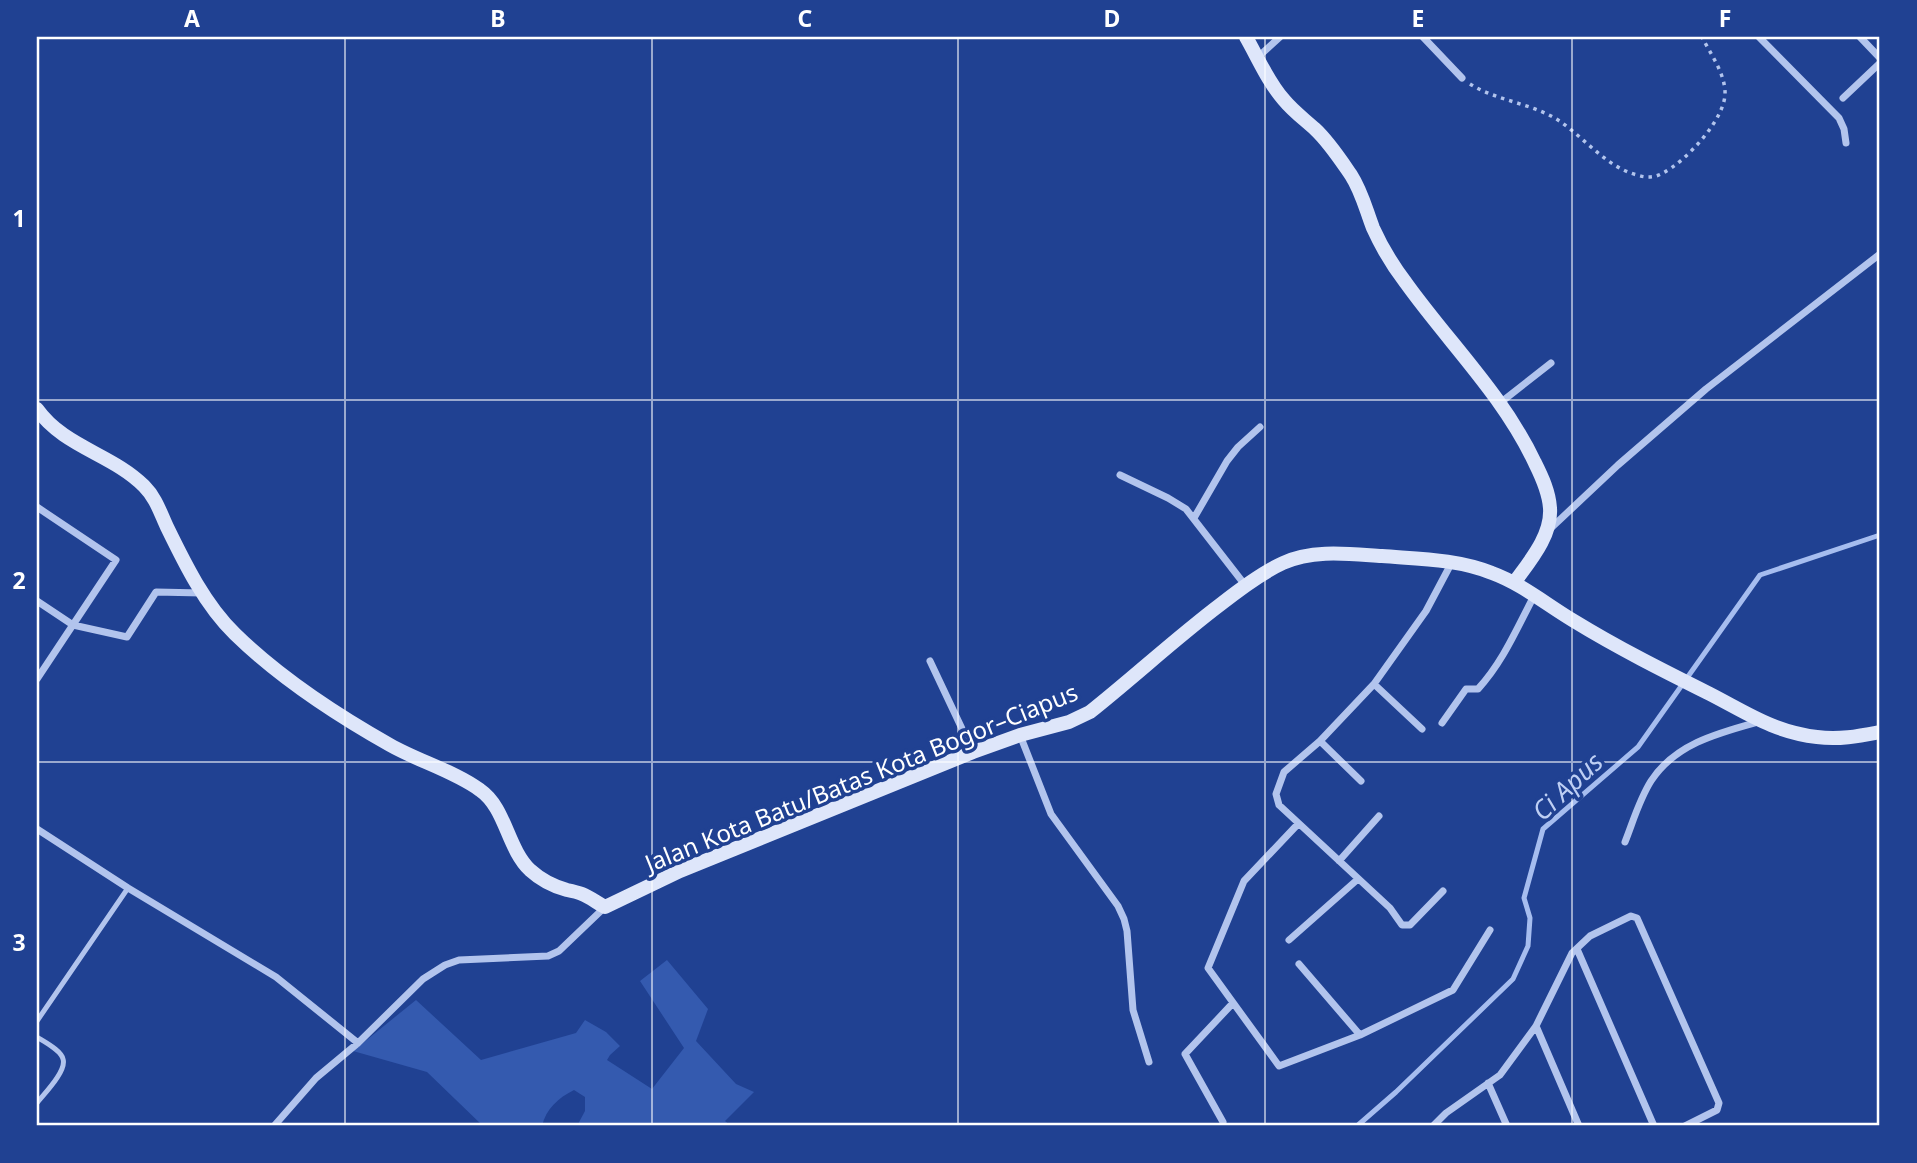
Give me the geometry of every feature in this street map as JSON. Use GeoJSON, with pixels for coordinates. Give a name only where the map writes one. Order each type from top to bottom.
{"type":"FeatureCollection","features":[{"type":"Feature","properties":{"kind":"main road"},"geometry":{"type":"LineString","coordinates":[[1246,37],[1286,103],[1327,141],[1353,178],[1378,238],[1404,280],[1500,403],[1531,453],[1549,497],[1551,512],[1538,548],[1514,583]]}},
{"type":"Feature","properties":{"kind":"main road"},"geometry":{"type":"LineString","coordinates":[[37,410],[71,441],[131,475],[143,485],[155,499],[167,527],[209,604],[234,633],[291,681],[348,720],[391,746],[484,792],[492,800],[521,859],[529,869],[552,886],[582,893],[605,907]]}},
{"type":"Feature","properties":{"kind":"main road","name":"Jalan Kota Batu/Batas Kota Bogor–Ciapus"},"geometry":{"type":"LineString","coordinates":[[605,907],[680,871],[973,752],[1020,735],[1069,722],[1090,712],[1187,630],[1245,586],[1283,563],[1313,555],[1349,554],[1452,562],[1482,569],[1514,583],[1632,655],[1759,721]]}},
{"type":"Feature","properties":{"kind":"main road"},"geometry":{"type":"LineString","coordinates":[[1759,721],[1794,733],[1817,737],[1843,739],[1880,732]]}},
{"type":"Feature","properties":{"kind":"street"},"geometry":{"type":"LineString","coordinates":[[1258,57],[1280,37]]}},
{"type":"Feature","properties":{"kind":"street"},"geometry":{"type":"LineString","coordinates":[[1423,37],[1462,78]]}},
{"type":"Feature","properties":{"kind":"street"},"geometry":{"type":"LineString","coordinates":[[1759,37],[1839,118],[1846,143]]}},
{"type":"Feature","properties":{"kind":"street"},"geometry":{"type":"LineString","coordinates":[[1843,98],[1880,61],[1860,37]]}},
{"type":"Feature","properties":{"kind":"street"},"geometry":{"type":"LineString","coordinates":[[1544,535],[1618,465],[1706,389],[1880,254]]}},
{"type":"Feature","properties":{"kind":"street"},"geometry":{"type":"LineString","coordinates":[[1500,403],[1551,363]]}},
{"type":"Feature","properties":{"kind":"street"},"geometry":{"type":"LineString","coordinates":[[1194,518],[1227,461],[1260,426]]}},
{"type":"Feature","properties":{"kind":"street"},"geometry":{"type":"LineString","coordinates":[[1120,475],[1179,504],[1194,518],[1245,586]]}},
{"type":"Feature","properties":{"kind":"street"},"geometry":{"type":"LineString","coordinates":[[37,508],[116,560],[37,679]]}},
{"type":"Feature","properties":{"kind":"street"},"geometry":{"type":"LineString","coordinates":[[1443,891],[1410,925],[1402,925],[1390,908],[1279,805],[1276,794],[1284,772],[1320,741],[1374,684],[1426,611],[1452,562]]}},
{"type":"Feature","properties":{"kind":"street"},"geometry":{"type":"LineString","coordinates":[[37,601],[73,625],[127,637],[156,592],[203,593]]}},
{"type":"Feature","properties":{"kind":"street"},"geometry":{"type":"LineString","coordinates":[[1442,723],[1466,689],[1478,689],[1504,655],[1534,596]]}},
{"type":"Feature","properties":{"kind":"street"},"geometry":{"type":"LineString","coordinates":[[930,661],[973,752]]}},
{"type":"Feature","properties":{"kind":"street"},"geometry":{"type":"LineString","coordinates":[[1374,684],[1422,729]]}},
{"type":"Feature","properties":{"kind":"street"},"geometry":{"type":"LineString","coordinates":[[1625,842],[1641,801],[1665,764],[1679,752],[1710,737],[1759,721]]}},
{"type":"Feature","properties":{"kind":"street"},"geometry":{"type":"LineString","coordinates":[[1020,735],[1051,814],[1118,906],[1124,919],[1133,1010],[1149,1062]]}},
{"type":"Feature","properties":{"kind":"street"},"geometry":{"type":"LineString","coordinates":[[1320,741],[1361,781]]}},
{"type":"Feature","properties":{"kind":"street"},"geometry":{"type":"LineString","coordinates":[[1339,861],[1378,816]]}},
{"type":"Feature","properties":{"kind":"street"},"geometry":{"type":"LineString","coordinates":[[1298,824],[1244,881],[1208,968],[1279,1066],[1360,1035],[1453,990],[1490,930]]}},
{"type":"Feature","properties":{"kind":"street"},"geometry":{"type":"LineString","coordinates":[[37,830],[276,977],[358,1043]]}},
{"type":"Feature","properties":{"kind":"street"},"geometry":{"type":"LineString","coordinates":[[1289,940],[1358,879]]}},
{"type":"Feature","properties":{"kind":"street"},"geometry":{"type":"LineString","coordinates":[[274,1126],[316,1078],[358,1043],[424,979],[445,965],[459,960],[548,956],[559,951],[605,907]]}},
{"type":"Feature","properties":{"kind":"street"},"geometry":{"type":"LineString","coordinates":[[1435,1126],[1446,1113],[1500,1075],[1536,1026],[1572,953],[1590,936],[1631,916],[1637,918],[1719,1103],[1717,1110],[1685,1126]]}},
{"type":"Feature","properties":{"kind":"street"},"geometry":{"type":"LineString","coordinates":[[1577,949],[1654,1126]]}},
{"type":"Feature","properties":{"kind":"street"},"geometry":{"type":"LineString","coordinates":[[1299,964],[1360,1035]]}},
{"type":"Feature","properties":{"kind":"street"},"geometry":{"type":"LineString","coordinates":[[1223,1122],[1185,1054],[1233,1003]]}},
{"type":"Feature","properties":{"kind":"street"},"geometry":{"type":"LineString","coordinates":[[1536,1026],[1579,1126]]}},
{"type":"Feature","properties":{"kind":"street"},"geometry":{"type":"LineString","coordinates":[[1488,1083],[1507,1126]]}},
{"type":"Feature","properties":{"kind":"lane"},"geometry":{"type":"LineString","coordinates":[[37,1021],[128,888]]}},
{"type":"Feature","properties":{"kind":"lane"},"geometry":{"type":"LineString","coordinates":[[37,1037],[63,1059],[63,1069],[37,1103]]}},
{"type":"Feature","properties":{"kind":"path"},"geometry":{"type":"LineString","coordinates":[[1462,78],[1483,91],[1549,115],[1623,170],[1650,178],[1661,174],[1682,159],[1704,136],[1724,102],[1723,81],[1702,37]]}},
{"type":"Feature","properties":{"kind":"shaded area"},"geometry":{"type":"Polygon","coordinates":[[[667,960],[708,1009],[696,1041],[736,1084],[754,1092],[725,1121],[731,1126],[577,1126],[585,1111],[585,1097],[574,1090],[546,1114],[542,1126],[483,1126],[427,1072],[353,1051],[416,1000],[481,1060],[576,1033],[585,1020],[606,1032],[620,1046],[607,1060],[652,1089],[684,1048],[640,981],[667,960]]]}},
{"type":"Feature","properties":{"kind":"waterway","name":"Ci Apus"},"geometry":{"type":"LineString","coordinates":[[1357,1126],[1513,979],[1528,946],[1530,918],[1524,898],[1543,829],[1638,747],[1760,575],[1880,535]]}}]}
